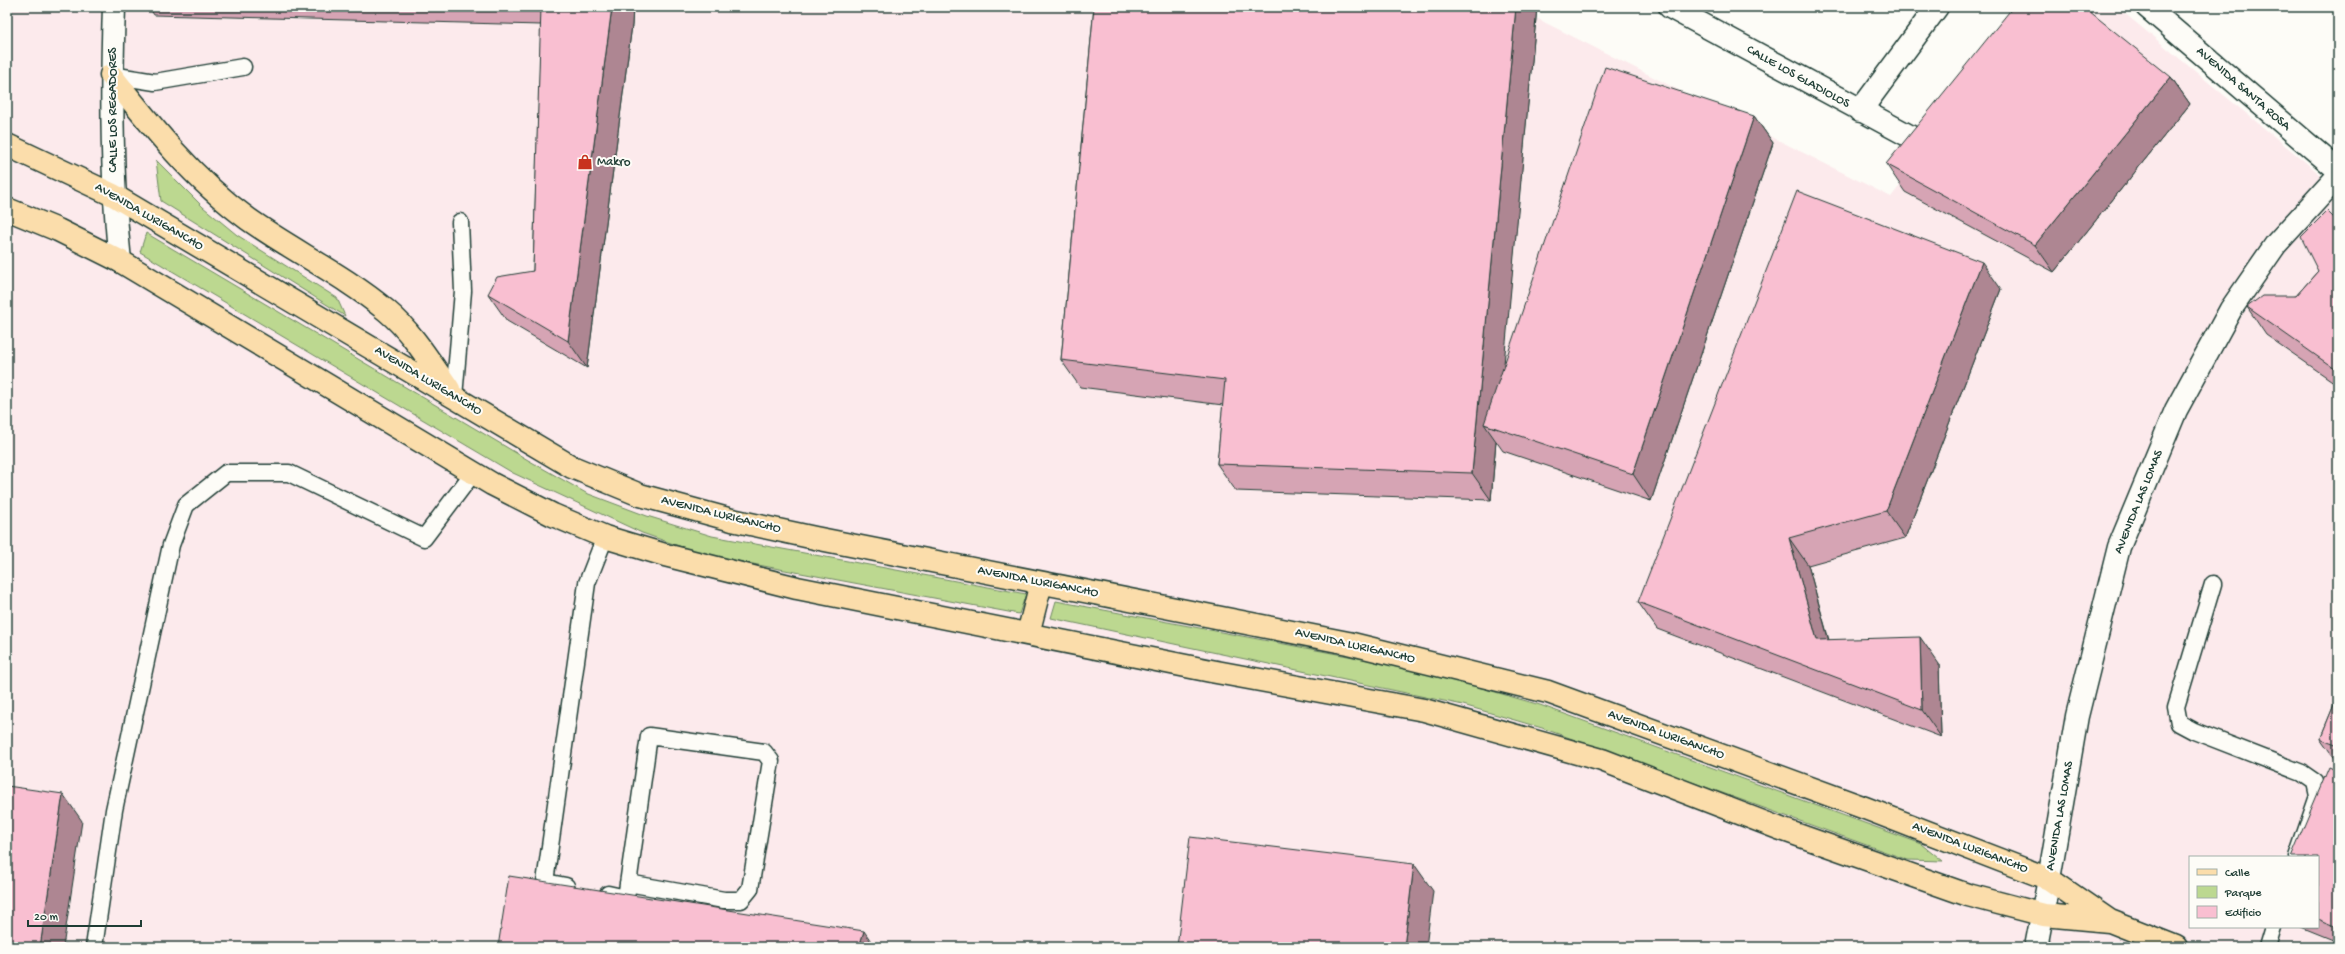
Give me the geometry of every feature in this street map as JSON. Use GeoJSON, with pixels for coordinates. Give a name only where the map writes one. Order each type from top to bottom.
{"type":"FeatureCollection","features":[{"type":"Feature","properties":{"kind":"main road"},"geometry":{"type":"LineString","coordinates":[[111,75],[142,115],[207,185],[248,219],[352,284],[388,312],[416,342],[454,397]]}},
{"type":"Feature","properties":{"kind":"main road","name":"AVENIDA LURIGANCHO"},"geometry":{"type":"LineString","coordinates":[[7,145],[113,195],[572,467],[640,495],[732,520],[1041,583],[1348,643],[1548,692],[1864,808],[2049,879],[2110,921],[2166,945]]}},
{"type":"Feature","properties":{"kind":"main road","name":"AVENIDA LURIGANCHO"},"geometry":{"type":"LineString","coordinates":[[7,209],[58,230],[120,260],[473,472],[553,515],[605,536],[665,555],[797,588],[1211,671],[1424,710],[1602,760],[1781,829],[1968,895],[2044,915],[2110,921]]}},
{"type":"Feature","properties":{"kind":"main road"},"geometry":{"type":"LineString","coordinates":[[1028,634],[1041,583]]}},
{"type":"Feature","properties":{"kind":"street","name":"CALLE LOS REGADORES"},"geometry":{"type":"LineString","coordinates":[[114,7],[111,75],[113,195],[120,260]]}},
{"type":"Feature","properties":{"kind":"street","name":"CALLE LOS GLADIOLOS"},"geometry":{"type":"LineString","coordinates":[[1670,7],[1860,111],[1926,145]]}},
{"type":"Feature","properties":{"kind":"street","name":"AVENIDA SANTA ROSA"},"geometry":{"type":"LineString","coordinates":[[2147,7],[2338,170]]}},
{"type":"Feature","properties":{"kind":"street"},"geometry":{"type":"LineString","coordinates":[[1860,111],[1931,9]]}},
{"type":"Feature","properties":{"kind":"street","name":"AVENIDA LAS LOMAS"},"geometry":{"type":"LineString","coordinates":[[2036,947],[2044,915],[2077,716],[2119,547],[2176,410],[2231,309],[2276,244],[2338,176]]}},
{"type":"Feature","properties":{"kind":"lane"},"geometry":{"type":"LineString","coordinates":[[111,75],[155,82],[243,67]]}},
{"type":"Feature","properties":{"kind":"lane"},"geometry":{"type":"LineString","coordinates":[[454,397],[463,291],[460,222]]}},
{"type":"Feature","properties":{"kind":"lane"},"geometry":{"type":"LineString","coordinates":[[94,947],[114,810],[171,545],[186,505],[226,473],[289,473],[424,538],[473,472]]}},
{"type":"Feature","properties":{"kind":"lane"},"geometry":{"type":"LineString","coordinates":[[605,536],[587,583],[546,882],[626,898],[628,883],[649,736],[764,752],[771,761],[750,889],[741,900],[724,900],[628,883]]}},
{"type":"Feature","properties":{"kind":"lane"},"geometry":{"type":"LineString","coordinates":[[2213,584],[2176,707],[2180,723],[2194,731],[2302,773],[2315,782],[2318,796],[2297,856]]}},
{"type":"Feature","properties":{"kind":"lane"},"geometry":{"type":"LineString","coordinates":[[2267,947],[2273,928]]}},
{"type":"Feature","properties":{"kind":"shaded area"},"geometry":{"type":"Polygon","coordinates":[[[7,7],[1537,7],[1536,18],[1891,197],[2040,7],[2117,7],[2338,189],[2338,947],[7,947],[7,7]]]}},
{"type":"Feature","properties":{"kind":"green space"},"geometry":{"type":"Polygon","coordinates":[[[156,160],[203,207],[237,235],[337,298],[345,316],[161,201],[156,160]]]}},
{"type":"Feature","properties":{"kind":"green space"},"geometry":{"type":"Polygon","coordinates":[[[146,233],[586,493],[647,516],[712,536],[1026,594],[1019,614],[705,555],[642,533],[513,473],[140,252],[146,233]]]}},
{"type":"Feature","properties":{"kind":"green space"},"geometry":{"type":"Polygon","coordinates":[[[1056,601],[1385,663],[1454,680],[1540,705],[1922,844],[1943,861],[1908,860],[1542,728],[1463,705],[1051,618],[1056,601]]]}},
{"type":"Feature","properties":{"kind":"building"},"geometry":{"type":"Polygon","coordinates":[[[541,7],[612,7],[568,341],[488,294],[497,277],[533,271],[541,7]]]}},
{"type":"Feature","properties":{"kind":"building"},"geometry":{"type":"Polygon","coordinates":[[[1094,7],[1516,7],[1472,473],[1217,464],[1225,380],[1061,360],[1094,7]]]}},
{"type":"Feature","properties":{"kind":"building"},"geometry":{"type":"Polygon","coordinates":[[[2013,7],[2084,7],[2171,77],[2035,245],[1886,164],[2013,7]]]}},
{"type":"Feature","properties":{"kind":"building"},"geometry":{"type":"Polygon","coordinates":[[[1605,67],[1754,116],[1633,474],[1484,424],[1605,67]]]}},
{"type":"Feature","properties":{"kind":"building"},"geometry":{"type":"Polygon","coordinates":[[[1797,191],[1982,262],[1886,511],[1789,538],[1817,640],[1920,637],[1922,710],[1638,602],[1797,191]]]}},
{"type":"Feature","properties":{"kind":"building"},"geometry":{"type":"Polygon","coordinates":[[[2327,211],[2338,222],[2338,371],[2247,307],[2262,296],[2296,296],[2318,271],[2301,237],[2327,211]]]}},
{"type":"Feature","properties":{"kind":"building"},"geometry":{"type":"Polygon","coordinates":[[[2338,695],[2338,746],[2320,739],[2338,695]]]}},
{"type":"Feature","properties":{"kind":"building"},"geometry":{"type":"Polygon","coordinates":[[[2329,767],[2338,771],[2338,927],[2319,919],[2319,856],[2291,856],[2329,767]]]}},
{"type":"Feature","properties":{"kind":"building"},"geometry":{"type":"Polygon","coordinates":[[[7,786],[63,794],[40,947],[7,947],[7,786]]]}},
{"type":"Feature","properties":{"kind":"building"},"geometry":{"type":"Polygon","coordinates":[[[1190,837],[1414,864],[1404,947],[1177,947],[1190,837]]]}},
{"type":"Feature","properties":{"kind":"building"},"geometry":{"type":"Polygon","coordinates":[[[509,876],[864,931],[859,947],[498,947],[509,876]]]}},
{"type":"Feature","properties":{"kind":"place","name":"Makro"},"geometry":{"type":"Point","coordinates":[585,162]}}]}
